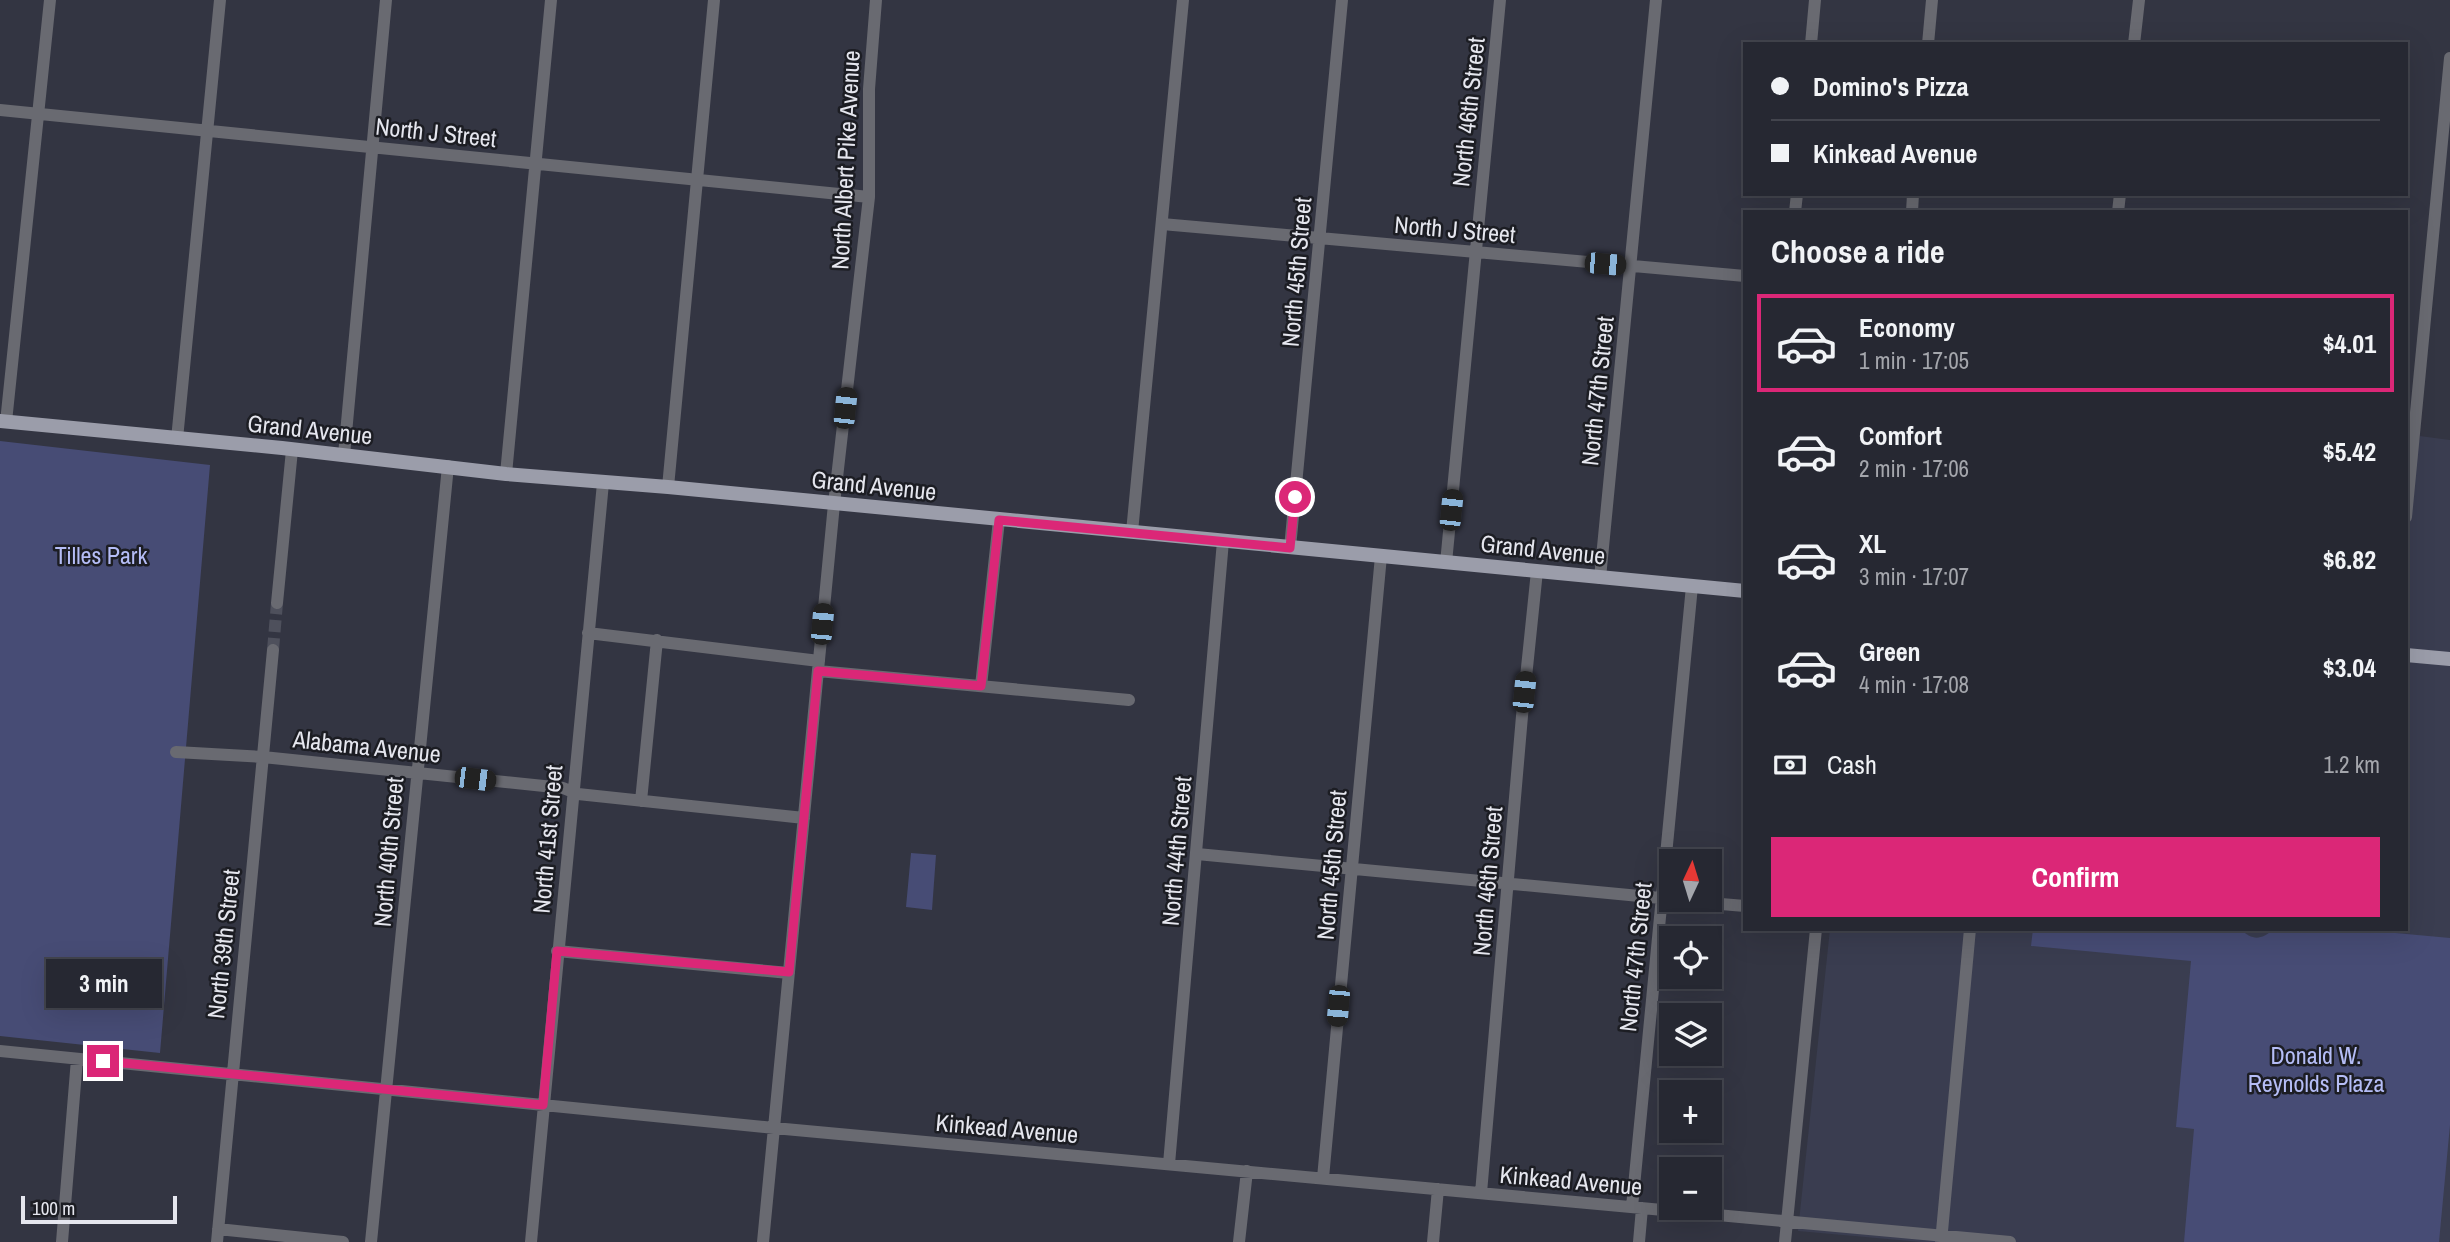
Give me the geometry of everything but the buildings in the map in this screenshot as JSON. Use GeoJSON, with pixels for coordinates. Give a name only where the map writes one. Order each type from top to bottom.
{"type":"FeatureCollection","features":[{"type":"Feature","properties":{"kind":"main road","name":"Grand Avenue"},"geometry":{"type":"LineString","coordinates":[[3,421],[506,474],[668,487],[1743,592]]}},
{"type":"Feature","properties":{"kind":"main road"},"geometry":{"type":"LineString","coordinates":[[2408,655],[2450,659]]}},
{"type":"Feature","properties":{"kind":"street"},"geometry":{"type":"LineString","coordinates":[[3,421],[50,0]]}},
{"type":"Feature","properties":{"kind":"street"},"geometry":{"type":"LineString","coordinates":[[177,439],[220,0]]}},
{"type":"Feature","properties":{"kind":"street"},"geometry":{"type":"LineString","coordinates":[[344,455],[386,0]]}},
{"type":"Feature","properties":{"kind":"street"},"geometry":{"type":"LineString","coordinates":[[506,474],[551,0]]}},
{"type":"Feature","properties":{"kind":"street"},"geometry":{"type":"LineString","coordinates":[[668,487],[714,0]]}},
{"type":"Feature","properties":{"kind":"street","name":"North Albert Pike Avenue"},"geometry":{"type":"LineString","coordinates":[[763,1242],[834,504],[869,197],[869,89],[876,0]]}},
{"type":"Feature","properties":{"kind":"street"},"geometry":{"type":"LineString","coordinates":[[1132,533],[1183,0]]}},
{"type":"Feature","properties":{"kind":"street","name":"North 45th Street"},"geometry":{"type":"LineString","coordinates":[[1290,548],[1342,0]]}},
{"type":"Feature","properties":{"kind":"street","name":"North 46th Street"},"geometry":{"type":"LineString","coordinates":[[1446,563],[1500,0]]}},
{"type":"Feature","properties":{"kind":"street","name":"North 47th Street"},"geometry":{"type":"LineString","coordinates":[[1600,578],[1656,0]]}},
{"type":"Feature","properties":{"kind":"street"},"geometry":{"type":"LineString","coordinates":[[1811,42],[1815,0]]}},
{"type":"Feature","properties":{"kind":"street"},"geometry":{"type":"LineString","coordinates":[[1928,42],[1932,0]]}},
{"type":"Feature","properties":{"kind":"street"},"geometry":{"type":"LineString","coordinates":[[2134,42],[2139,0]]}},
{"type":"Feature","properties":{"kind":"street"},"geometry":{"type":"LineString","coordinates":[[2408,496],[2450,58]]}},
{"type":"Feature","properties":{"kind":"street","name":"North J Street"},"geometry":{"type":"LineString","coordinates":[[0,110],[869,197]]}},
{"type":"Feature","properties":{"kind":"street","name":"North J Street"},"geometry":{"type":"LineString","coordinates":[[1162,224],[1743,276]]}},
{"type":"Feature","properties":{"kind":"street"},"geometry":{"type":"LineString","coordinates":[[277,603],[292,450]]}},
{"type":"Feature","properties":{"kind":"street","name":"North 40th Street"},"geometry":{"type":"LineString","coordinates":[[371,1242],[448,466]]}},
{"type":"Feature","properties":{"kind":"street","name":"North 41st Street"},"geometry":{"type":"LineString","coordinates":[[531,1242],[603,482]]}},
{"type":"Feature","properties":{"kind":"street"},"geometry":{"type":"LineString","coordinates":[[981,686],[999,520]]}},
{"type":"Feature","properties":{"kind":"street","name":"North 44th Street"},"geometry":{"type":"LineString","coordinates":[[1169,1164],[1223,541]]}},
{"type":"Feature","properties":{"kind":"street","name":"North 45th Street"},"geometry":{"type":"LineString","coordinates":[[1323,1178],[1381,556]]}},
{"type":"Feature","properties":{"kind":"street","name":"North 46th Street"},"geometry":{"type":"LineString","coordinates":[[1481,1193],[1537,572]]}},
{"type":"Feature","properties":{"kind":"street","name":"North 47th Street"},"geometry":{"type":"LineString","coordinates":[[1673,849],[1692,586]]}},
{"type":"Feature","properties":{"kind":"street"},"geometry":{"type":"LineString","coordinates":[[588,633],[657,640],[818,666],[981,686],[1129,700]]}},
{"type":"Feature","properties":{"kind":"street"},"geometry":{"type":"LineString","coordinates":[[641,801],[657,640]]}},
{"type":"Feature","properties":{"kind":"street","name":"North 39th Street"},"geometry":{"type":"LineString","coordinates":[[217,1235],[273,650]]}},
{"type":"Feature","properties":{"kind":"street","name":"Alabama Avenue"},"geometry":{"type":"LineString","coordinates":[[176,752],[262,757],[563,788],[641,801],[804,818]]}},
{"type":"Feature","properties":{"kind":"street"},"geometry":{"type":"LineString","coordinates":[[1197,854],[1659,898]]}},
{"type":"Feature","properties":{"kind":"street"},"geometry":{"type":"LineString","coordinates":[[1722,904],[1743,906]]}},
{"type":"Feature","properties":{"kind":"street","name":"North 47th Street"},"geometry":{"type":"LineString","coordinates":[[1639,1242],[1637,1208],[1668,912]]}},
{"type":"Feature","properties":{"kind":"street"},"geometry":{"type":"LineString","coordinates":[[1786,1242],[1816,931]]}},
{"type":"Feature","properties":{"kind":"street"},"geometry":{"type":"LineString","coordinates":[[1941,1238],[1970,931]]}},
{"type":"Feature","properties":{"kind":"street"},"geometry":{"type":"LineString","coordinates":[[557,951],[789,972]]}},
{"type":"Feature","properties":{"kind":"street","name":"Kinkead Avenue"},"geometry":{"type":"LineString","coordinates":[[0,1051],[774,1128],[1941,1238],[2010,1242]]}},
{"type":"Feature","properties":{"kind":"street"},"geometry":{"type":"LineString","coordinates":[[62,1242],[77,1059]]}},
{"type":"Feature","properties":{"kind":"street"},"geometry":{"type":"LineString","coordinates":[[1239,1242],[1247,1171]]}},
{"type":"Feature","properties":{"kind":"street"},"geometry":{"type":"LineString","coordinates":[[1433,1242],[1438,1189]]}},
{"type":"Feature","properties":{"kind":"street"},"geometry":{"type":"LineString","coordinates":[[217,1235],[343,1242]]}},
{"type":"Feature","properties":{"kind":"shaded area"},"geometry":{"type":"Polygon","coordinates":[[[2420,436],[2450,440],[2450,1242],[1921,1242],[1798,1231],[1830,931],[2408,931],[2408,493],[2420,436]]]}},
{"type":"Feature","properties":{"kind":"green space","name":"Tilles Park"},"geometry":{"type":"Polygon","coordinates":[[[0,441],[210,465],[160,1053],[0,1036],[0,441]]]}},
{"type":"Feature","properties":{"kind":"green space"},"geometry":{"type":"Polygon","coordinates":[[[911,853],[936,855],[932,910],[906,907],[911,853]]]}},
{"type":"Feature","properties":{"kind":"green space","name":"Donald W. Reynolds Plaza"},"geometry":{"type":"Polygon","coordinates":[[[2033,931],[2243,931],[2257,938],[2271,931],[2374,931],[2450,938],[2450,1125],[2439,1242],[2184,1242],[2194,1129],[2176,1127],[2191,961],[2031,946],[2033,931]]]}},
{"type":"Feature","properties":{"kind":"tunnel"},"geometry":{"type":"LineString","coordinates":[[273,650],[277,603]]}},
{"type":"Feature","properties":{"kind":"route"},"geometry":{"type":"LineString","coordinates":[[103,1061],[543,1105],[557,951],[789,972],[818,671],[981,686],[999,520],[1290,548],[1295,497]]}}]}
